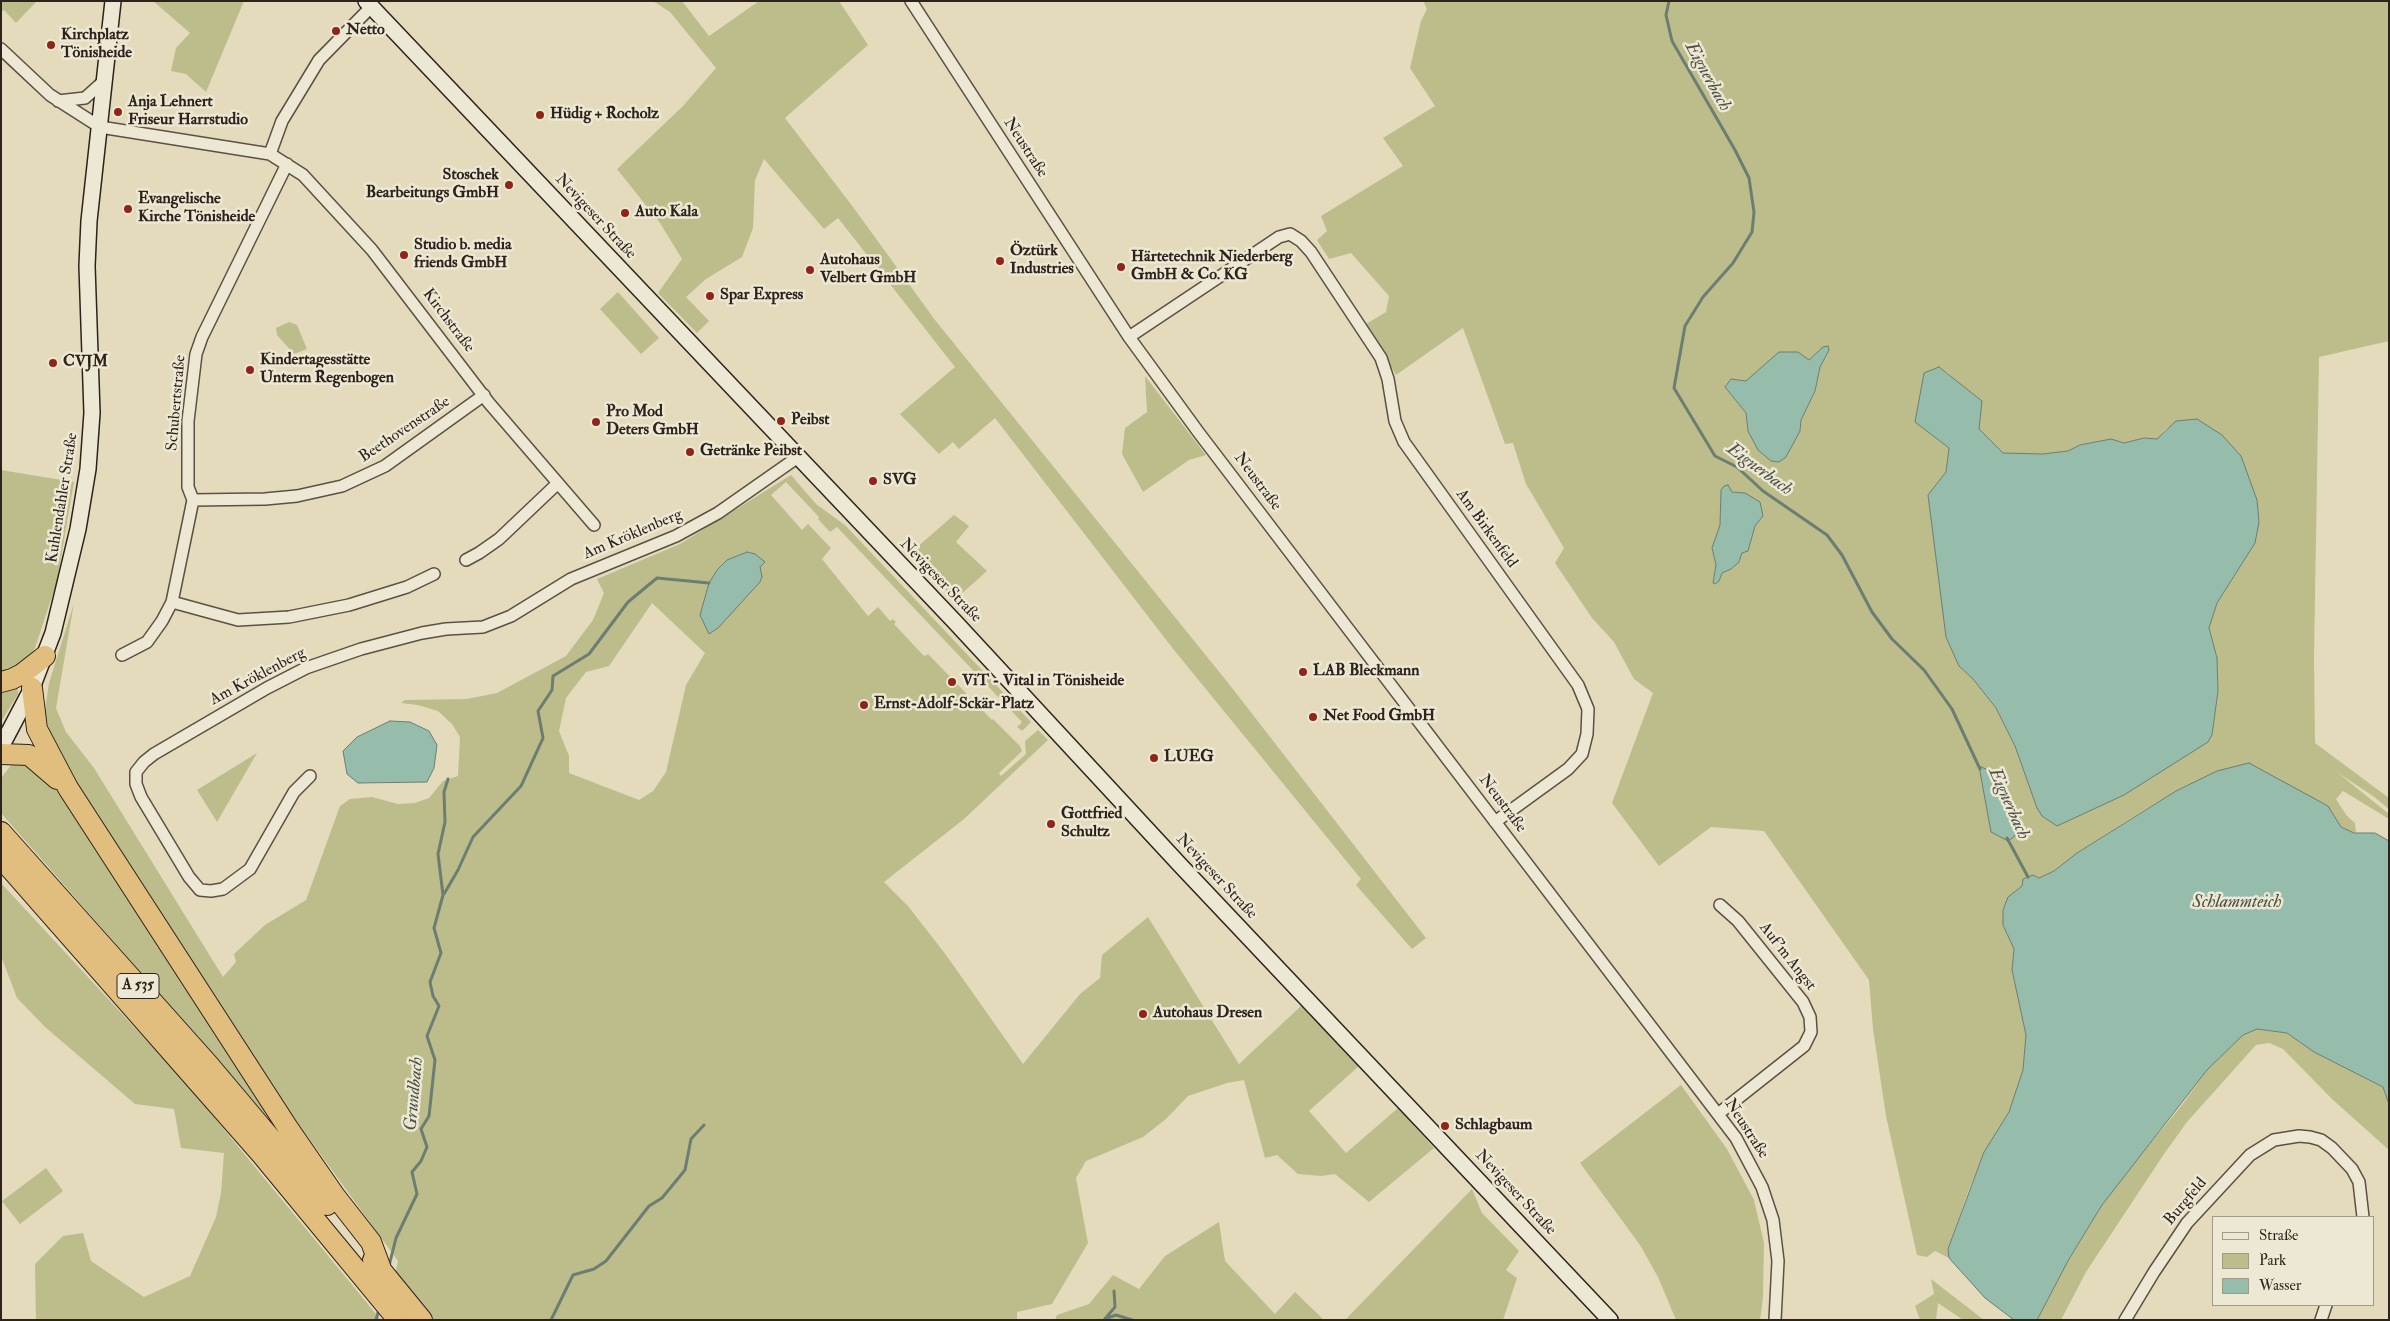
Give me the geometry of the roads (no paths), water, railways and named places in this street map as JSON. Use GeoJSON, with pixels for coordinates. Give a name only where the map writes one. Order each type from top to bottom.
{"type":"FeatureCollection","features":[{"type":"Feature","properties":{"kind":"highway"},"geometry":{"type":"LineString","coordinates":[[1,682],[12,680],[45,656]]}},
{"type":"Feature","properties":{"kind":"highway"},"geometry":{"type":"LineString","coordinates":[[32,688],[37,729],[68,788],[274,1141]]}},
{"type":"Feature","properties":{"kind":"highway"},"geometry":{"type":"LineString","coordinates":[[1,754],[28,755],[68,788]]}},
{"type":"Feature","properties":{"kind":"highway","name":"A 535"},"geometry":{"type":"LineString","coordinates":[[1,832],[274,1141],[422,1320]]}},
{"type":"Feature","properties":{"kind":"highway","name":"A 535"},"geometry":{"type":"LineString","coordinates":[[1,858],[274,1141],[398,1320]]}},
{"type":"Feature","properties":{"kind":"main road","name":"Kuhlendahler Straße"},"geometry":{"type":"LineString","coordinates":[[1,747],[32,688],[45,656],[68,573],[88,469],[92,414],[87,266],[89,221],[113,1]]}},
{"type":"Feature","properties":{"kind":"main road","name":"Nevigeser Straße"},"geometry":{"type":"LineString","coordinates":[[369,4],[955,622],[1181,866],[1610,1320]]}},
{"type":"Feature","properties":{"kind":"street","name":"Neustraße"},"geometry":{"type":"LineString","coordinates":[[911,1],[1129,337],[1736,1138],[1765,1193],[1773,1220],[1778,1261],[1775,1320]]}},
{"type":"Feature","properties":{"kind":"street"},"geometry":{"type":"LineString","coordinates":[[270,154],[282,121],[319,60],[369,4]]}},
{"type":"Feature","properties":{"kind":"street","name":"Kirchstraße"},"geometry":{"type":"LineString","coordinates":[[1,49],[31,79],[58,101],[100,127],[270,154],[303,175],[372,250],[484,395],[594,525]]}},
{"type":"Feature","properties":{"kind":"street"},"geometry":{"type":"LineString","coordinates":[[58,101],[85,98],[105,80]]}},
{"type":"Feature","properties":{"kind":"street","name":"Schubertstraße"},"geometry":{"type":"LineString","coordinates":[[122,654],[147,642],[162,621],[172,602],[193,500],[188,486],[188,421],[196,354],[202,337],[288,164]]}},
{"type":"Feature","properties":{"kind":"street","name":"Am Birkenfeld"},"geometry":{"type":"LineString","coordinates":[[1129,337],[1278,237],[1290,234],[1301,241],[1311,252],[1381,358],[1386,369],[1395,421],[1404,442],[1578,686],[1588,709],[1587,734],[1582,754],[1568,769],[1496,822]]}},
{"type":"Feature","properties":{"kind":"street","name":"Beethovenstraße"},"geometry":{"type":"LineString","coordinates":[[193,500],[297,496],[342,486],[385,466],[484,395]]}},
{"type":"Feature","properties":{"kind":"street","name":"Am Kröklenberg"},"geometry":{"type":"LineString","coordinates":[[310,776],[294,792],[250,869],[223,889],[210,891],[200,890],[189,877],[141,797],[136,784],[136,772],[154,754],[267,688],[306,668],[361,649],[422,633],[446,629],[483,627],[511,616],[571,579],[676,536],[740,498],[798,457]]}},
{"type":"Feature","properties":{"kind":"street"},"geometry":{"type":"LineString","coordinates":[[466,560],[480,553],[499,539],[558,483]]}},
{"type":"Feature","properties":{"kind":"street"},"geometry":{"type":"LineString","coordinates":[[172,602],[238,620],[289,617],[349,605],[407,587],[434,574]]}},
{"type":"Feature","properties":{"kind":"street","name":"Auf'm Angst"},"geometry":{"type":"LineString","coordinates":[[1718,1114],[1804,1046],[1811,1032],[1810,1017],[1803,1002],[1738,921],[1720,905]]}},
{"type":"Feature","properties":{"kind":"street","name":"Burgfeld"},"geometry":{"type":"LineString","coordinates":[[2125,1320],[2187,1223],[2226,1179],[2261,1147],[2274,1140],[2299,1136],[2321,1140],[2343,1158],[2352,1169],[2361,1193],[2362,1216]]}},
{"type":"Feature","properties":{"kind":"street"},"geometry":{"type":"LineString","coordinates":[[2321,1320],[2326,1306]]}},
{"type":"Feature","properties":{"kind":"water"},"geometry":{"type":"Polygon","coordinates":[[[1828,346],[1829,350],[1820,367],[1815,391],[1801,420],[1800,431],[1786,457],[1779,462],[1771,461],[1758,450],[1748,431],[1746,413],[1725,387],[1731,379],[1746,381],[1779,352],[1798,352],[1809,360],[1823,347],[1828,346]]]}},
{"type":"Feature","properties":{"kind":"water"},"geometry":{"type":"Polygon","coordinates":[[[1939,367],[1982,401],[1979,429],[2003,453],[2043,454],[2068,451],[2080,445],[2111,439],[2124,443],[2144,438],[2157,439],[2176,421],[2197,419],[2222,435],[2241,456],[2257,500],[2259,522],[2255,543],[2217,603],[2209,628],[2217,658],[2218,691],[2212,735],[2208,742],[2124,795],[2057,826],[2042,816],[2037,808],[2015,746],[1996,708],[1973,679],[1959,666],[1946,637],[1928,495],[1946,472],[1949,448],[1915,422],[1924,373],[1939,367]]]}},
{"type":"Feature","properties":{"kind":"water"},"geometry":{"type":"Polygon","coordinates":[[[1728,485],[1732,492],[1745,493],[1760,502],[1763,516],[1755,526],[1748,551],[1742,553],[1739,562],[1731,569],[1722,573],[1719,581],[1715,584],[1713,583],[1716,565],[1712,548],[1720,525],[1721,490],[1724,486],[1728,485]]]}},
{"type":"Feature","properties":{"kind":"water"},"geometry":{"type":"Polygon","coordinates":[[[747,552],[755,554],[765,562],[760,567],[762,577],[760,582],[718,628],[709,634],[700,615],[709,583],[717,570],[727,560],[747,552]]]}},
{"type":"Feature","properties":{"kind":"water"},"geometry":{"type":"Polygon","coordinates":[[[390,721],[410,722],[429,731],[437,745],[434,768],[427,782],[358,783],[347,774],[343,751],[357,737],[390,721]]]}},
{"type":"Feature","properties":{"kind":"water","name":"Schlammteich"},"geometry":{"type":"Polygon","coordinates":[[[2249,763],[2328,806],[2341,827],[2354,833],[2375,833],[2389,841],[2389,1104],[2383,1087],[2314,1052],[2287,1033],[2257,1029],[2243,1035],[2207,1070],[2102,1205],[2069,1259],[2037,1320],[2014,1320],[1985,1298],[1949,1258],[1948,1249],[1984,1152],[2009,1112],[2023,1070],[2026,1035],[2012,970],[2014,949],[2003,925],[2003,910],[2008,897],[2022,886],[2023,879],[2033,875],[2039,878],[2054,871],[2077,853],[2176,791],[2217,771],[2249,763]]]}},
{"type":"Feature","properties":{"kind":"water"},"geometry":{"type":"Polygon","coordinates":[[[1979,766],[1997,774],[2012,803],[2015,836],[2008,841],[1991,832],[1979,766]]]}},
{"type":"Feature","properties":{"kind":"waterway","name":"Eignerbach"},"geometry":{"type":"LineString","coordinates":[[1669,1],[1666,15],[1672,41],[1735,150],[1749,178],[1754,212],[1752,232],[1733,263],[1703,297],[1685,326],[1674,388],[1715,456],[1737,467],[1763,491],[1827,535],[1842,555],[1872,612],[1892,639],[1924,670],[1952,709],[1980,769]]}},
{"type":"Feature","properties":{"kind":"waterway"},"geometry":{"type":"LineString","coordinates":[[444,894],[458,870],[473,837],[521,786],[543,738],[538,711],[552,690],[553,676],[589,654],[628,602],[657,578],[709,583]]}},
{"type":"Feature","properties":{"kind":"waterway","name":"Grundbach"},"geometry":{"type":"LineString","coordinates":[[389,1266],[396,1238],[417,1194],[412,1172],[421,1161],[427,1147],[421,1129],[429,1116],[435,1060],[427,1036],[439,1006],[433,996],[430,982],[441,953],[434,928],[443,895],[438,854],[445,822],[444,792],[448,779]]}},
{"type":"Feature","properties":{"kind":"waterway","name":"Eignerbach"},"geometry":{"type":"LineString","coordinates":[[2007,838],[2028,877]]}},
{"type":"Feature","properties":{"kind":"waterway"},"geometry":{"type":"LineString","coordinates":[[551,1320],[573,1275],[594,1269],[606,1261],[649,1206],[662,1198],[685,1170],[691,1139],[704,1125]]}},
{"type":"Feature","properties":{"kind":"waterway"},"geometry":{"type":"LineString","coordinates":[[1104,1320],[1115,1307],[1114,1291]]}},
{"type":"Feature","properties":{"kind":"waterway","name":"Grundbach"},"geometry":{"type":"LineString","coordinates":[[376,1320],[379,1309]]}},
{"type":"Feature","properties":{"kind":"waterway"},"geometry":{"type":"LineString","coordinates":[[1107,1318],[1116,1315],[1132,1320]]}},
{"type":"Feature","properties":{"kind":"place","name":"Netto"},"geometry":{"type":"Point","coordinates":[336,31]}},
{"type":"Feature","properties":{"kind":"place","name":"Kirchplatz Tönisheide"},"geometry":{"type":"Point","coordinates":[51,45]}},
{"type":"Feature","properties":{"kind":"place","name":"Anja Lehnert Friseur Harrstudio"},"geometry":{"type":"Point","coordinates":[118,112]}},
{"type":"Feature","properties":{"kind":"place","name":"Hüdig + Rocholz"},"geometry":{"type":"Point","coordinates":[540,115]}},
{"type":"Feature","properties":{"kind":"place","name":"Stoschek Bearbeitungs GmbH"},"geometry":{"type":"Point","coordinates":[509,185]}},
{"type":"Feature","properties":{"kind":"place","name":"Evangelische Kirche Tönisheide"},"geometry":{"type":"Point","coordinates":[128,209]}},
{"type":"Feature","properties":{"kind":"place","name":"Auto Kala"},"geometry":{"type":"Point","coordinates":[625,213]}},
{"type":"Feature","properties":{"kind":"place","name":"Studio b. media friends GmbH"},"geometry":{"type":"Point","coordinates":[404,255]}},
{"type":"Feature","properties":{"kind":"place","name":"Öztürk Industries"},"geometry":{"type":"Point","coordinates":[1000,261]}},
{"type":"Feature","properties":{"kind":"place","name":"Härtetechnik Niederberg GmbH & Co. KG"},"geometry":{"type":"Point","coordinates":[1121,267]}},
{"type":"Feature","properties":{"kind":"place","name":"Autohaus Velbert GmbH"},"geometry":{"type":"Point","coordinates":[810,270]}},
{"type":"Feature","properties":{"kind":"place","name":"Spar Express"},"geometry":{"type":"Point","coordinates":[710,296]}},
{"type":"Feature","properties":{"kind":"place","name":"CVJM"},"geometry":{"type":"Point","coordinates":[53,363]}},
{"type":"Feature","properties":{"kind":"place","name":"Kindertagesstätte Unterm Regenbogen"},"geometry":{"type":"Point","coordinates":[250,370]}},
{"type":"Feature","properties":{"kind":"place","name":"Peibst"},"geometry":{"type":"Point","coordinates":[781,421]}},
{"type":"Feature","properties":{"kind":"place","name":"Pro Mod Deters GmbH"},"geometry":{"type":"Point","coordinates":[596,422]}},
{"type":"Feature","properties":{"kind":"place","name":"Getränke Peibst"},"geometry":{"type":"Point","coordinates":[690,452]}},
{"type":"Feature","properties":{"kind":"place","name":"SVG"},"geometry":{"type":"Point","coordinates":[873,481]}},
{"type":"Feature","properties":{"kind":"place","name":"LAB Bleckmann"},"geometry":{"type":"Point","coordinates":[1303,672]}},
{"type":"Feature","properties":{"kind":"place","name":"ViT - Vital in Tönisheide"},"geometry":{"type":"Point","coordinates":[952,682]}},
{"type":"Feature","properties":{"kind":"place","name":"Ernst-Adolf-Sckär-Platz"},"geometry":{"type":"Point","coordinates":[864,705]}},
{"type":"Feature","properties":{"kind":"place","name":"Net Food GmbH"},"geometry":{"type":"Point","coordinates":[1313,717]}},
{"type":"Feature","properties":{"kind":"place","name":"LUEG"},"geometry":{"type":"Point","coordinates":[1154,758]}},
{"type":"Feature","properties":{"kind":"place","name":"Gottfried Schultz"},"geometry":{"type":"Point","coordinates":[1051,824]}},
{"type":"Feature","properties":{"kind":"place","name":"Autohaus Dresen"},"geometry":{"type":"Point","coordinates":[1143,1014]}},
{"type":"Feature","properties":{"kind":"place","name":"Schlagbaum"},"geometry":{"type":"Point","coordinates":[1445,1126]}}]}
